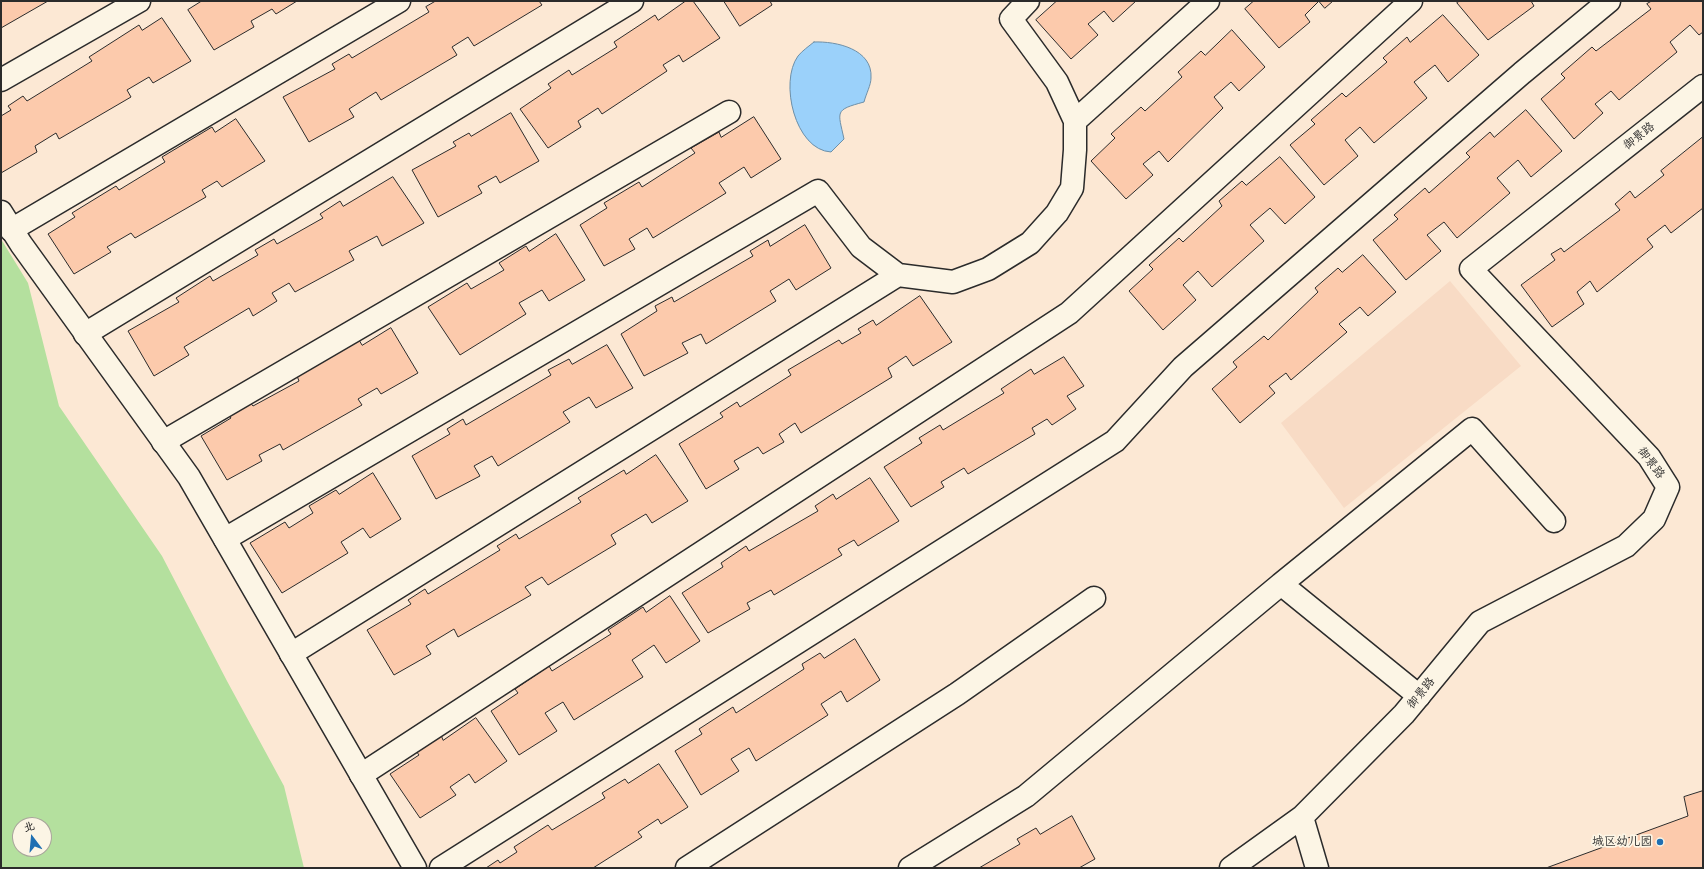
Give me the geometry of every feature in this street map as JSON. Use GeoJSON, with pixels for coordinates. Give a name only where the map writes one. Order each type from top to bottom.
{"type":"FeatureCollection","features":[{"type":"Feature","properties":{"kind":"street"},"geometry":{"type":"LineString","coordinates":[[1,80],[138,1]]}},
{"type":"Feature","properties":{"kind":"street"},"geometry":{"type":"LineString","coordinates":[[400,1],[6,221],[85,334],[189,477],[224,540],[415,868]]}},
{"type":"Feature","properties":{"kind":"street"},"geometry":{"type":"LineString","coordinates":[[85,334],[632,1]]}},
{"type":"Feature","properties":{"kind":"street"},"geometry":{"type":"LineString","coordinates":[[224,540],[818,191],[861,247],[898,275],[953,282],[988,269],[1030,243],[1058,213],[1072,188],[1075,150],[1075,121],[1057,82],[1011,18],[1028,1]]}},
{"type":"Feature","properties":{"kind":"street"},"geometry":{"type":"LineString","coordinates":[[1075,121],[1208,1]]}},
{"type":"Feature","properties":{"kind":"street"},"geometry":{"type":"LineString","coordinates":[[361,775],[1069,313],[1411,1]]}},
{"type":"Feature","properties":{"kind":"street"},"geometry":{"type":"LineString","coordinates":[[441,868],[1115,441],[1183,367],[1522,73],[1610,1]]}},
{"type":"Feature","properties":{"kind":"street","name":"御景路"},"geometry":{"type":"LineString","coordinates":[[1231,868],[1302,817],[1404,714],[1480,622],[1626,546],[1654,519],[1668,486],[1649,457],[1471,269],[1703,86]]}},
{"type":"Feature","properties":{"kind":"street"},"geometry":{"type":"LineString","coordinates":[[163,442],[728,112]]}},
{"type":"Feature","properties":{"kind":"street"},"geometry":{"type":"LineString","coordinates":[[291,654],[898,275]]}},
{"type":"Feature","properties":{"kind":"street"},"geometry":{"type":"LineString","coordinates":[[910,868],[1026,796],[1281,584],[1472,429],[1554,521]]}},
{"type":"Feature","properties":{"kind":"street"},"geometry":{"type":"LineString","coordinates":[[1281,584],[1419,696]]}},
{"type":"Feature","properties":{"kind":"street"},"geometry":{"type":"LineString","coordinates":[[687,868],[956,694],[1094,598]]}},
{"type":"Feature","properties":{"kind":"street"},"geometry":{"type":"LineString","coordinates":[[1302,817],[1317,868]]}},
{"type":"Feature","properties":{"kind":"shaded area"},"geometry":{"type":"Polygon","coordinates":[[[1450,281],[1521,366],[1344,508],[1281,423],[1450,281]]]}},
{"type":"Feature","properties":{"kind":"green space"},"geometry":{"type":"Polygon","coordinates":[[[1,239],[28,283],[59,406],[162,556],[284,786],[304,868],[1,868],[1,239]]]}},
{"type":"Feature","properties":{"kind":"water"},"geometry":{"type":"Polygon","coordinates":[[[814,42],[832,43],[852,49],[866,60],[870,68],[871,81],[864,102],[847,107],[840,113],[840,123],[844,139],[831,152],[818,148],[808,140],[800,128],[794,113],[791,97],[790,82],[792,68],[798,56],[814,42]]]}},
{"type":"Feature","properties":{"kind":"building"},"geometry":{"type":"Polygon","coordinates":[[[1,1],[48,1],[1,28],[1,1]]]}},
{"type":"Feature","properties":{"kind":"building"},"geometry":{"type":"Polygon","coordinates":[[[202,1],[297,1],[276,14],[272,9],[251,21],[254,27],[214,50],[188,10],[202,1]]]}},
{"type":"Feature","properties":{"kind":"building"},"geometry":{"type":"Polygon","coordinates":[[[436,1],[539,1],[542,5],[474,46],[468,37],[452,47],[457,55],[381,100],[376,92],[349,109],[354,117],[309,142],[283,97],[335,69],[332,64],[349,54],[352,58],[429,12],[426,7],[436,1]]]}},
{"type":"Feature","properties":{"kind":"building"},"geometry":{"type":"Polygon","coordinates":[[[686,1],[693,1],[720,38],[683,62],[679,55],[663,65],[667,71],[602,114],[598,108],[578,121],[581,127],[548,148],[520,109],[551,88],[548,84],[569,70],[572,75],[617,47],[614,42],[655,15],[658,20],[686,1]]]}},
{"type":"Feature","properties":{"kind":"building"},"geometry":{"type":"Polygon","coordinates":[[[724,1],[770,1],[772,5],[740,26],[724,1]]]}},
{"type":"Feature","properties":{"kind":"building"},"geometry":{"type":"Polygon","coordinates":[[[1057,1],[1136,1],[1113,22],[1104,11],[1088,24],[1098,35],[1071,59],[1036,20],[1057,1]]]}},
{"type":"Feature","properties":{"kind":"building"},"geometry":{"type":"Polygon","coordinates":[[[1254,1],[1319,1],[1305,15],[1310,22],[1279,48],[1245,9],[1254,1]]]}},
{"type":"Feature","properties":{"kind":"building"},"geometry":{"type":"Polygon","coordinates":[[[1319,1],[1333,1],[1325,8],[1319,1]]]}},
{"type":"Feature","properties":{"kind":"building"},"geometry":{"type":"Polygon","coordinates":[[[1460,1],[1531,1],[1534,6],[1488,40],[1457,3],[1460,1]]]}},
{"type":"Feature","properties":{"kind":"building"},"geometry":{"type":"Polygon","coordinates":[[[1652,1],[1703,1],[1703,32],[1699,35],[1690,25],[1670,42],[1677,52],[1619,100],[1611,91],[1595,104],[1603,113],[1574,139],[1541,99],[1565,78],[1561,74],[1592,47],[1596,51],[1651,9],[1647,4],[1652,1]]]}},
{"type":"Feature","properties":{"kind":"building"},"geometry":{"type":"Polygon","coordinates":[[[1443,15],[1479,55],[1448,82],[1435,65],[1414,82],[1427,98],[1374,143],[1360,127],[1345,140],[1358,156],[1324,185],[1290,145],[1315,124],[1311,120],[1342,93],[1346,97],[1387,62],[1383,58],[1407,37],[1410,42],[1443,15]]]}},
{"type":"Feature","properties":{"kind":"building"},"geometry":{"type":"Polygon","coordinates":[[[162,18],[191,61],[153,83],[149,77],[127,90],[131,97],[59,139],[56,133],[35,146],[37,152],[1,173],[1,116],[11,110],[8,106],[23,96],[27,101],[92,61],[89,57],[139,25],[142,30],[162,18]]]}},
{"type":"Feature","properties":{"kind":"building"},"geometry":{"type":"Polygon","coordinates":[[[1232,30],[1265,67],[1239,91],[1231,82],[1214,97],[1223,108],[1168,162],[1159,151],[1143,164],[1153,175],[1126,199],[1091,161],[1115,138],[1111,134],[1141,107],[1145,111],[1182,77],[1178,72],[1201,51],[1205,55],[1232,30]]]}},
{"type":"Feature","properties":{"kind":"building"},"geometry":{"type":"Polygon","coordinates":[[[1526,110],[1562,151],[1531,177],[1518,160],[1497,178],[1510,193],[1457,238],[1444,222],[1427,235],[1441,251],[1406,280],[1373,240],[1398,219],[1394,215],[1425,188],[1429,193],[1470,157],[1466,153],[1490,132],[1494,137],[1526,110]]]}},
{"type":"Feature","properties":{"kind":"building"},"geometry":{"type":"Polygon","coordinates":[[[511,113],[539,161],[500,183],[496,176],[478,186],[482,193],[438,217],[412,170],[456,146],[453,142],[469,133],[471,136],[511,113]]]}},
{"type":"Feature","properties":{"kind":"building"},"geometry":{"type":"Polygon","coordinates":[[[754,117],[781,159],[751,178],[744,167],[719,183],[726,193],[653,238],[647,228],[629,239],[635,249],[604,266],[580,225],[607,208],[604,203],[639,182],[642,187],[695,153],[691,148],[719,132],[721,137],[754,117]]]}},
{"type":"Feature","properties":{"kind":"building"},"geometry":{"type":"Polygon","coordinates":[[[236,119],[265,161],[222,187],[217,181],[202,190],[206,197],[135,238],[131,233],[107,247],[111,252],[74,274],[48,234],[75,217],[72,213],[116,186],[119,190],[165,162],[162,157],[212,127],[215,132],[236,119]]]}},
{"type":"Feature","properties":{"kind":"building"},"geometry":{"type":"Polygon","coordinates":[[[1703,137],[1703,208],[1671,233],[1665,225],[1647,239],[1653,247],[1597,292],[1590,281],[1577,292],[1584,304],[1552,327],[1521,285],[1555,260],[1551,254],[1561,248],[1564,252],[1620,210],[1615,204],[1630,191],[1635,198],[1664,175],[1661,171],[1703,137]]]}},
{"type":"Feature","properties":{"kind":"building"},"geometry":{"type":"Polygon","coordinates":[[[1280,157],[1315,197],[1285,224],[1270,208],[1250,225],[1264,241],[1212,287],[1198,271],[1183,285],[1196,300],[1163,330],[1129,291],[1153,269],[1149,265],[1179,238],[1183,242],[1222,206],[1219,201],[1242,181],[1246,185],[1280,157]]]}},
{"type":"Feature","properties":{"kind":"building"},"geometry":{"type":"Polygon","coordinates":[[[393,177],[424,223],[382,246],[377,236],[349,251],[354,260],[295,292],[289,283],[272,293],[277,301],[253,316],[249,308],[184,347],[189,355],[154,376],[128,331],[179,302],[176,298],[210,276],[213,281],[258,255],[255,250],[274,239],[277,244],[323,218],[320,214],[340,201],[343,206],[393,177]]]}},
{"type":"Feature","properties":{"kind":"building"},"geometry":{"type":"Polygon","coordinates":[[[805,225],[831,268],[796,290],[789,279],[770,291],[776,301],[706,344],[701,334],[682,343],[688,353],[644,376],[621,334],[657,311],[655,306],[672,297],[674,302],[753,256],[750,251],[768,240],[770,246],[805,225]]]}},
{"type":"Feature","properties":{"kind":"building"},"geometry":{"type":"Polygon","coordinates":[[[556,234],[585,280],[549,301],[542,290],[519,303],[526,314],[460,355],[428,307],[467,283],[471,289],[504,270],[499,263],[526,246],[529,251],[556,234]]]}},
{"type":"Feature","properties":{"kind":"building"},"geometry":{"type":"Polygon","coordinates":[[[1363,255],[1396,292],[1368,316],[1360,307],[1339,324],[1347,332],[1291,380],[1286,373],[1269,386],[1275,393],[1240,423],[1212,389],[1237,367],[1233,362],[1264,336],[1268,340],[1318,292],[1315,288],[1338,268],[1342,272],[1363,255]]]}},
{"type":"Feature","properties":{"kind":"building"},"geometry":{"type":"Polygon","coordinates":[[[920,296],[952,342],[913,366],[906,356],[888,368],[892,377],[801,433],[795,423],[779,434],[784,442],[763,454],[758,447],[734,461],[739,469],[706,489],[679,444],[723,417],[720,413],[737,402],[740,407],[791,375],[788,370],[839,340],[842,344],[861,333],[858,329],[873,320],[876,325],[920,296]]]}},
{"type":"Feature","properties":{"kind":"building"},"geometry":{"type":"Polygon","coordinates":[[[391,328],[418,373],[381,394],[377,388],[358,399],[362,405],[283,450],[280,444],[259,455],[262,461],[227,480],[201,436],[231,418],[228,414],[249,401],[253,406],[299,381],[297,376],[359,340],[362,345],[391,328]]]}},
{"type":"Feature","properties":{"kind":"building"},"geometry":{"type":"Polygon","coordinates":[[[607,345],[633,388],[596,408],[589,397],[563,412],[570,422],[498,466],[492,456],[474,466],[480,476],[436,499],[412,456],[450,434],[447,429],[463,419],[466,425],[551,375],[548,370],[569,359],[572,364],[607,345]]]}},
{"type":"Feature","properties":{"kind":"building"},"geometry":{"type":"Polygon","coordinates":[[[1064,357],[1084,386],[1067,396],[1076,409],[1052,425],[1047,419],[1032,428],[1035,434],[968,474],[964,468],[941,482],[944,487],[911,507],[884,467],[922,443],[919,438],[940,425],[943,430],[1004,393],[1001,389],[1031,369],[1034,374],[1064,357]]]}},
{"type":"Feature","properties":{"kind":"building"},"geometry":{"type":"Polygon","coordinates":[[[656,455],[688,501],[652,523],[646,514],[611,535],[616,544],[548,585],[542,577],[525,587],[531,595],[458,637],[454,629],[426,646],[431,654],[394,675],[367,630],[411,604],[408,600],[425,589],[428,594],[500,550],[497,546],[516,534],[519,539],[581,502],[578,498],[624,470],[626,474],[656,455]]]}},
{"type":"Feature","properties":{"kind":"building"},"geometry":{"type":"Polygon","coordinates":[[[373,473],[401,519],[370,538],[363,528],[341,542],[348,553],[282,593],[250,543],[285,522],[289,528],[313,513],[309,506],[336,490],[339,494],[373,473]]]}},
{"type":"Feature","properties":{"kind":"building"},"geometry":{"type":"Polygon","coordinates":[[[870,478],[899,521],[858,546],[854,540],[838,549],[842,555],[774,595],[771,590],[747,603],[750,609],[708,633],[682,593],[723,567],[721,563],[746,546],[749,551],[818,511],[815,506],[833,494],[836,499],[870,478]]]}},
{"type":"Feature","properties":{"kind":"building"},"geometry":{"type":"Polygon","coordinates":[[[670,596],[700,641],[666,663],[654,645],[632,660],[643,677],[574,720],[563,702],[545,713],[557,731],[519,755],[491,711],[518,693],[515,689],[549,666],[552,671],[611,634],[608,630],[643,607],[646,612],[670,596]]]}},
{"type":"Feature","properties":{"kind":"building"},"geometry":{"type":"Polygon","coordinates":[[[855,639],[880,680],[847,702],[841,691],[821,704],[828,715],[756,761],[749,748],[731,759],[739,771],[701,795],[675,751],[702,734],[699,729],[733,707],[736,713],[804,669],[802,664],[820,653],[824,658],[855,639]]]}},
{"type":"Feature","properties":{"kind":"building"},"geometry":{"type":"Polygon","coordinates":[[[476,718],[507,761],[475,783],[469,774],[450,787],[456,795],[420,818],[390,774],[419,755],[416,751],[441,735],[443,740],[476,718]]]}},
{"type":"Feature","properties":{"kind":"building"},"geometry":{"type":"Polygon","coordinates":[[[659,764],[688,807],[661,824],[658,819],[638,832],[642,837],[593,868],[486,868],[498,860],[500,863],[517,852],[514,847],[548,825],[552,830],[605,798],[602,793],[625,779],[628,783],[659,764]]]}},
{"type":"Feature","properties":{"kind":"building","name":"城区幼儿园"},"geometry":{"type":"Polygon","coordinates":[[[1703,791],[1703,868],[1546,868],[1688,816],[1684,797],[1703,791]]]}},
{"type":"Feature","properties":{"kind":"building"},"geometry":{"type":"Polygon","coordinates":[[[1072,816],[1095,859],[1079,868],[979,868],[1020,844],[1017,839],[1036,828],[1040,834],[1072,816]]]}},
{"type":"Feature","properties":{"kind":"place","name":"城区幼儿园"},"geometry":{"type":"Point","coordinates":[1660,842]}}]}
